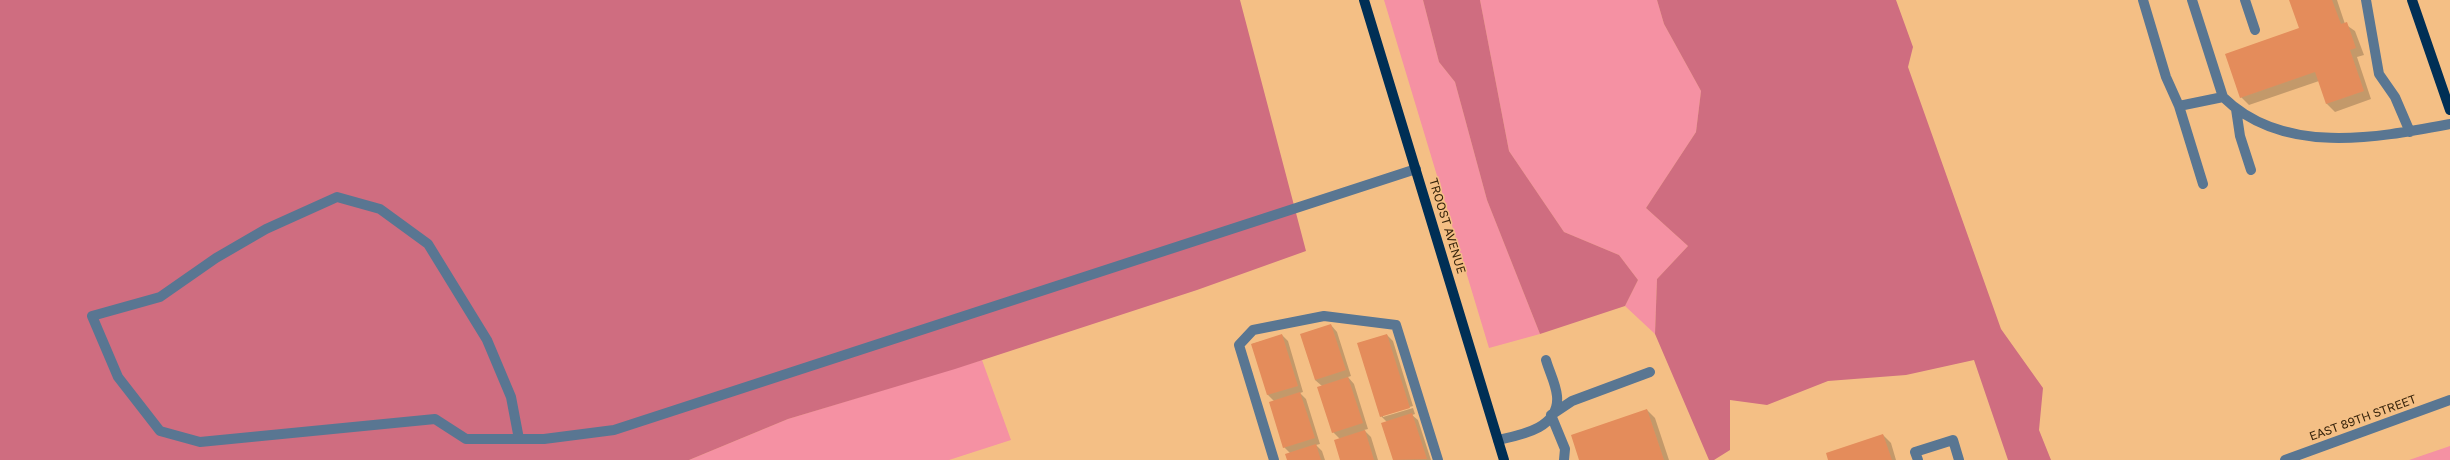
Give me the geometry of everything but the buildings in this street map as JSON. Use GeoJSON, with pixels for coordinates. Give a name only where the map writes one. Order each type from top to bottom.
{"type":"FeatureCollection","features":[{"type":"Feature","properties":{"kind":"main road","name":"TROOST AVENUE"},"geometry":{"type":"LineString","coordinates":[[1364,0],[1504,460]]}},
{"type":"Feature","properties":{"kind":"main road"},"geometry":{"type":"LineString","coordinates":[[2412,0],[2450,110]]}},
{"type":"Feature","properties":{"kind":"street"},"geometry":{"type":"LineString","coordinates":[[2143,0],[2166,77],[2179,106],[2203,184]]}},
{"type":"Feature","properties":{"kind":"street"},"geometry":{"type":"LineString","coordinates":[[2192,0],[2223,97],[2236,109],[2277,130],[2334,140],[2410,132],[2450,124]]}},
{"type":"Feature","properties":{"kind":"street"},"geometry":{"type":"LineString","coordinates":[[2245,0],[2255,30]]}},
{"type":"Feature","properties":{"kind":"street"},"geometry":{"type":"LineString","coordinates":[[2366,0],[2379,74],[2395,97],[2410,132]]}},
{"type":"Feature","properties":{"kind":"street"},"geometry":{"type":"LineString","coordinates":[[2179,106],[2223,97]]}},
{"type":"Feature","properties":{"kind":"street"},"geometry":{"type":"LineString","coordinates":[[2236,109],[2240,136],[2252,170]]}},
{"type":"Feature","properties":{"kind":"street"},"geometry":{"type":"LineString","coordinates":[[519,439],[511,397],[487,340],[428,244],[380,209],[337,198],[266,229],[216,258],[160,297],[92,316],[118,377],[160,431],[200,442],[435,419],[466,439],[519,439],[544,439],[614,430],[1416,169]]}},
{"type":"Feature","properties":{"kind":"street"},"geometry":{"type":"LineString","coordinates":[[1274,460],[1238,345],[1253,330],[1324,316],[1396,325],[1438,460]]}},
{"type":"Feature","properties":{"kind":"street"},"geometry":{"type":"LineString","coordinates":[[1546,360],[1557,395],[1551,415],[1565,450],[1564,460]]}},
{"type":"Feature","properties":{"kind":"street"},"geometry":{"type":"LineString","coordinates":[[1498,440],[1534,431],[1551,415],[1572,401],[1650,372]]}},
{"type":"Feature","properties":{"kind":"street","name":"EAST 89TH STREET"},"geometry":{"type":"LineString","coordinates":[[2286,460],[2450,400]]}},
{"type":"Feature","properties":{"kind":"street"},"geometry":{"type":"LineString","coordinates":[[1918,460],[1915,452],[1953,440],[1959,460]]}},
{"type":"Feature","properties":{"kind":"shaded area"},"geometry":{"type":"Polygon","coordinates":[[[0,0],[1240,0],[1306,251],[1197,290],[955,369],[788,419],[689,460],[0,460],[0,0]]]}},
{"type":"Feature","properties":{"kind":"shaded area"},"geometry":{"type":"Polygon","coordinates":[[[1384,0],[1423,0],[1439,62],[1455,82],[1487,200],[1540,334],[1489,348],[1384,0]]]}},
{"type":"Feature","properties":{"kind":"shaded area"},"geometry":{"type":"Polygon","coordinates":[[[1423,0],[1480,0],[1509,151],[1564,232],[1619,255],[1638,280],[1625,306],[1540,334],[1487,200],[1455,82],[1439,62],[1423,0]]]}},
{"type":"Feature","properties":{"kind":"shaded area"},"geometry":{"type":"Polygon","coordinates":[[[1480,0],[1657,0],[1664,24],[1701,91],[1696,132],[1646,208],[1688,246],[1657,279],[1655,334],[1625,306],[1638,280],[1619,255],[1564,232],[1509,151],[1480,0]]]}},
{"type":"Feature","properties":{"kind":"shaded area"},"geometry":{"type":"Polygon","coordinates":[[[1657,0],[1896,0],[1913,47],[1908,67],[2001,329],[2043,388],[2039,430],[2051,460],[2008,460],[1974,360],[1906,375],[1828,381],[1767,405],[1730,400],[1730,450],[1714,460],[1709,460],[1655,334],[1657,279],[1688,246],[1646,208],[1696,132],[1701,91],[1664,24],[1657,0]]]}},
{"type":"Feature","properties":{"kind":"shaded area"},"geometry":{"type":"Polygon","coordinates":[[[982,360],[1011,440],[949,460],[689,460],[788,419],[982,360]]]}},
{"type":"Feature","properties":{"kind":"shaded area"},"geometry":{"type":"Polygon","coordinates":[[[2450,446],[2450,460],[2409,460],[2450,446]]]}}]}
